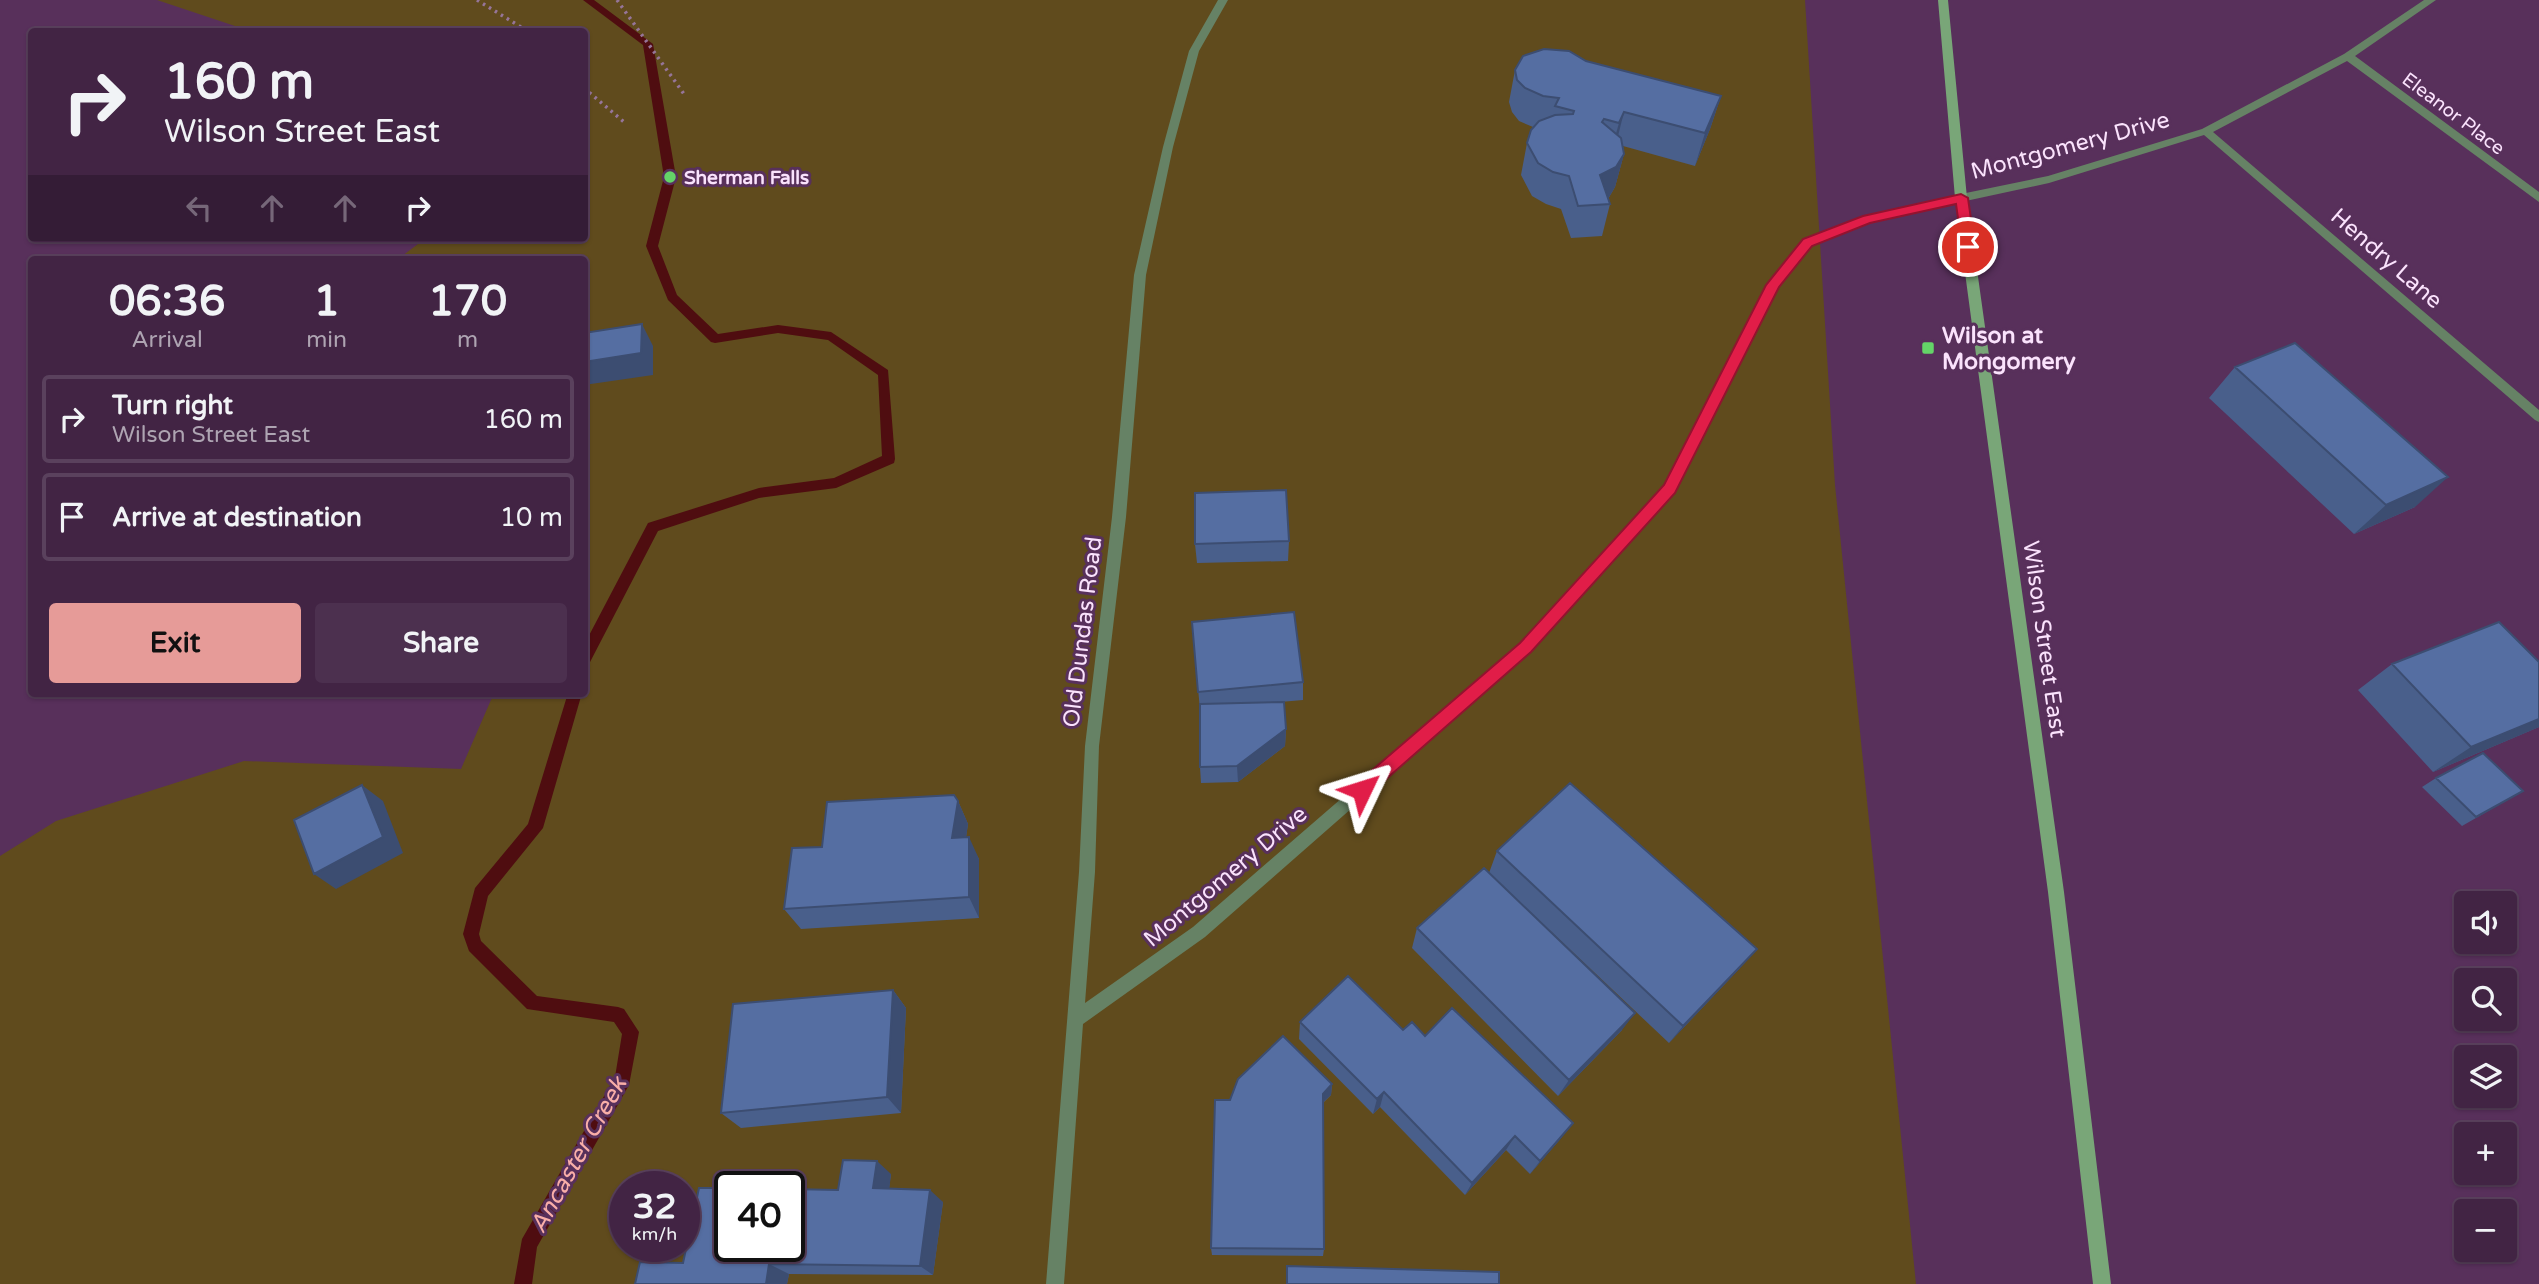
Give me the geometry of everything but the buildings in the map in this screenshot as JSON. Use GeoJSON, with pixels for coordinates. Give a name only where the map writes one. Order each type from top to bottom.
{"type":"FeatureCollection","features":[{"type":"Feature","properties":{"kind":"main road","name":"Wilson Street East"},"geometry":{"type":"LineString","coordinates":[[1943,0],[1961,198],[2054,879],[2102,1284]]}},
{"type":"Feature","properties":{"kind":"street","name":"Old Dundas Road"},"geometry":{"type":"LineString","coordinates":[[1055,1284],[1087,872],[1092,746],[1119,517],[1140,275],[1168,147],[1194,51],[1223,0]]}},
{"type":"Feature","properties":{"kind":"street","name":"Montgomery Drive"},"geometry":{"type":"LineString","coordinates":[[1076,1019],[1199,932],[1526,647],[1669,489],[1773,285],[1807,243],[1867,219],[2049,179],[2206,131],[2348,56],[2431,0]]}},
{"type":"Feature","properties":{"kind":"street","name":"Eleanor Place"},"geometry":{"type":"LineString","coordinates":[[2348,56],[2539,198]]}},
{"type":"Feature","properties":{"kind":"street","name":"Hendry Lane"},"geometry":{"type":"LineString","coordinates":[[2206,131],[2539,417]]}},
{"type":"Feature","properties":{"kind":"path"},"geometry":{"type":"LineString","coordinates":[[477,0],[522,28]]}},
{"type":"Feature","properties":{"kind":"path"},"geometry":{"type":"LineString","coordinates":[[617,0],[684,94]]}},
{"type":"Feature","properties":{"kind":"path"},"geometry":{"type":"LineString","coordinates":[[588,91],[624,122]]}},
{"type":"Feature","properties":{"kind":"shaded area"},"geometry":{"type":"Polygon","coordinates":[[[157,0],[1805,0],[1835,485],[1916,1284],[0,1284],[0,856],[56,821],[244,761],[461,769],[492,697],[588,697],[588,256],[402,256],[421,242],[588,242],[588,28],[241,28],[157,0]]]}},
{"type":"Feature","properties":{"kind":"waterway","name":"Ancaster Creek"},"geometry":{"type":"LineString","coordinates":[[588,0],[648,44],[670,177],[652,246],[672,297],[715,339],[778,329],[831,336],[884,373],[889,459],[836,483],[759,493],[653,527],[588,652]]}},
{"type":"Feature","properties":{"kind":"waterway","name":"Ancaster Creek"},"geometry":{"type":"LineString","coordinates":[[523,1284],[528,1245],[623,1079],[631,1032],[618,1015],[533,1003],[475,946],[471,934],[481,893],[535,828],[574,697]]}},
{"type":"Feature","properties":{"kind":"place","name":"Sherman Falls"},"geometry":{"type":"Point","coordinates":[670,177]}},
{"type":"Feature","properties":{"kind":"place","name":"Wilson at Mongomery"},"geometry":{"type":"Point","coordinates":[1928,348]}},
{"type":"Feature","properties":{"kind":"route"},"geometry":{"type":"LineString","coordinates":[[1362,790],[1526,647],[1669,489],[1773,285],[1807,243],[1867,219],[1961,198],[1968,247]]}}]}
